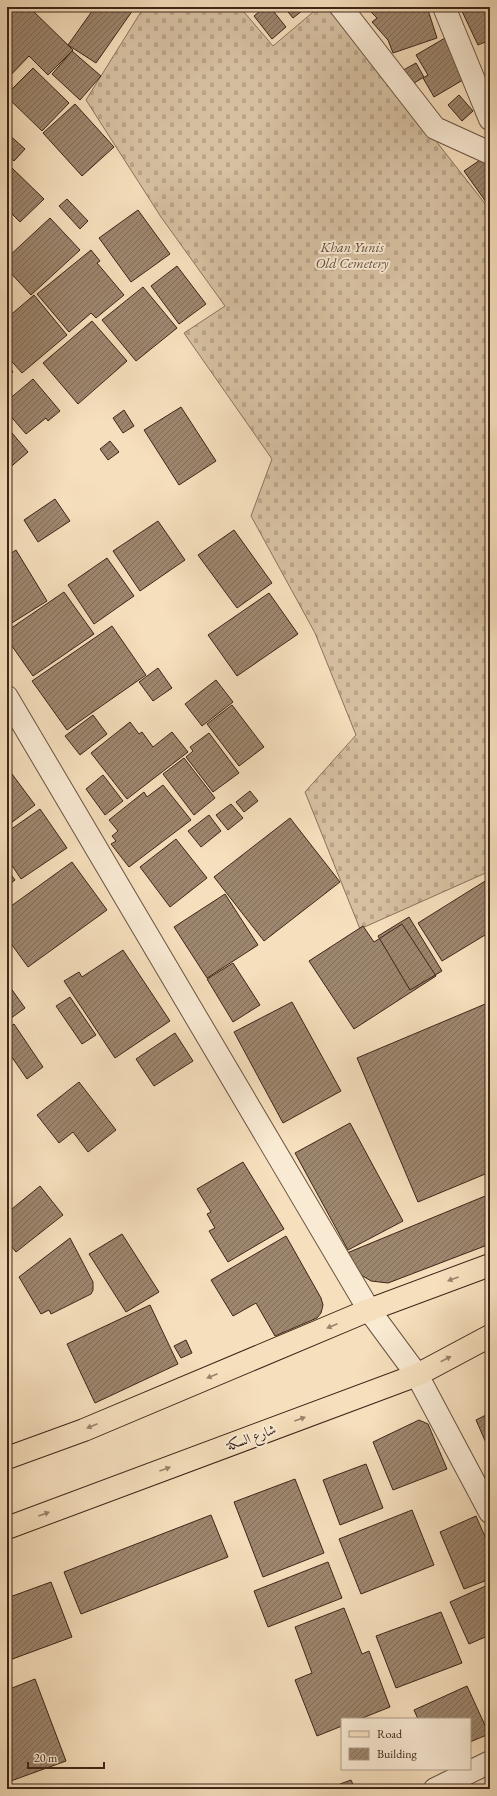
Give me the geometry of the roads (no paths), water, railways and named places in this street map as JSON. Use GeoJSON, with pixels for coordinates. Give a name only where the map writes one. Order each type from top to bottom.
{"type":"FeatureCollection","features":[{"type":"Feature","properties":{"kind":"main road"},"geometry":{"type":"LineString","coordinates":[[7,1458],[84,1430],[369,1310],[490,1265]]}},
{"type":"Feature","properties":{"kind":"main road","name":"شارع السكة"},"geometry":{"type":"LineString","coordinates":[[7,1528],[417,1375],[490,1336]]}},
{"type":"Feature","properties":{"kind":"street"},"geometry":{"type":"LineString","coordinates":[[341,7],[435,128],[490,153]]}},
{"type":"Feature","properties":{"kind":"street"},"geometry":{"type":"LineString","coordinates":[[444,7],[490,119]]}},
{"type":"Feature","properties":{"kind":"street"},"geometry":{"type":"LineString","coordinates":[[8,701],[369,1310],[417,1375],[490,1512]]}},
{"type":"Feature","properties":{"kind":"street"},"geometry":{"type":"LineString","coordinates":[[435,1789],[490,1762]]}},
{"type":"Feature","properties":{"kind":"park label","name":"Khan Yunis Old Cemetery"},"geometry":{"type":"Point","coordinates":[352,256]}}]}
